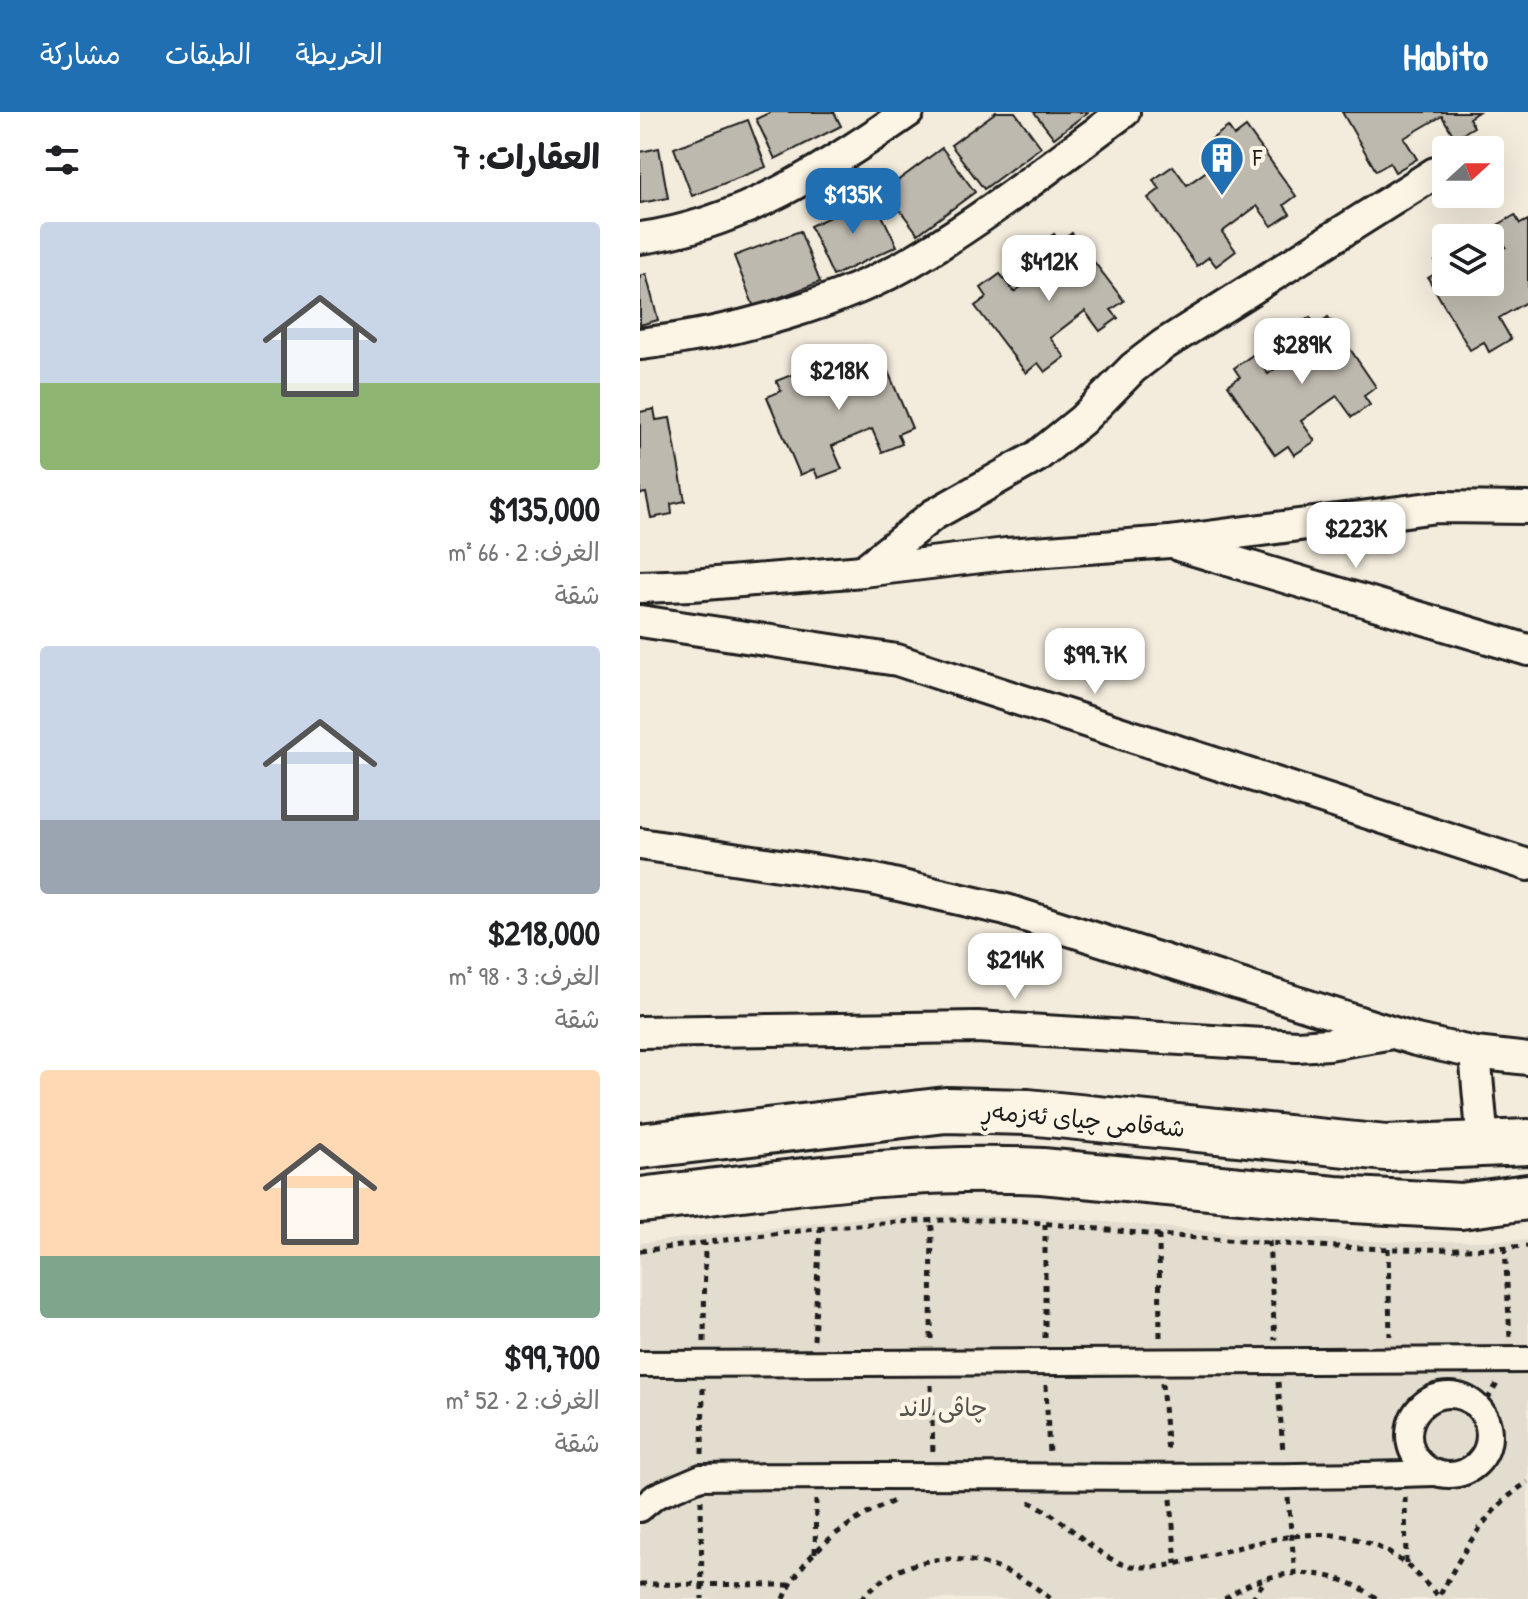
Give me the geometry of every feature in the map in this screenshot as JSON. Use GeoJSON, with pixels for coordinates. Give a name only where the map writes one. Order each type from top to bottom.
{"type":"FeatureCollection","features":[{"type":"Feature","properties":{"kind":"main road","name":"شەقامی چیای ئەزمەڕ"},"geometry":{"type":"LineString","coordinates":[[640,1146],[946,1110],[1028,1112],[1386,1148],[1528,1142]]}},
{"type":"Feature","properties":{"kind":"main road"},"geometry":{"type":"LineString","coordinates":[[640,1200],[906,1171],[995,1168],[1335,1199],[1461,1206],[1528,1197]]}},
{"type":"Feature","properties":{"kind":"street"},"geometry":{"type":"LineString","coordinates":[[640,238],[712,220],[767,199],[815,174],[908,112]]}},
{"type":"Feature","properties":{"kind":"street"},"geometry":{"type":"LineString","coordinates":[[640,344],[747,326],[882,278],[919,258],[1008,197],[1124,112]]}},
{"type":"Feature","properties":{"kind":"street"},"geometry":{"type":"LineString","coordinates":[[863,571],[933,515],[1036,457],[1082,420],[1133,368],[1163,345],[1432,175]]}},
{"type":"Feature","properties":{"kind":"street"},"geometry":{"type":"LineString","coordinates":[[640,587],[863,571],[1006,554],[1169,542],[1437,507],[1528,508]]}},
{"type":"Feature","properties":{"kind":"street"},"geometry":{"type":"LineString","coordinates":[[1169,542],[1528,650]]}},
{"type":"Feature","properties":{"kind":"street"},"geometry":{"type":"LineString","coordinates":[[640,621],[897,660],[1528,865]]}},
{"type":"Feature","properties":{"kind":"street"},"geometry":{"type":"LineString","coordinates":[[640,844],[859,877],[993,907],[1393,1032],[1475,1053],[1528,1059]]}},
{"type":"Feature","properties":{"kind":"street"},"geometry":{"type":"LineString","coordinates":[[640,1032],[977,1027],[1297,1046],[1362,1039],[1393,1032]]}},
{"type":"Feature","properties":{"kind":"street"},"geometry":{"type":"LineString","coordinates":[[1475,1053],[1483,1144]]}},
{"type":"Feature","properties":{"kind":"street"},"geometry":{"type":"LineString","coordinates":[[640,1364],[1520,1359]]}},
{"type":"Feature","properties":{"kind":"street"},"geometry":{"type":"LineString","coordinates":[[640,1509],[656,1496],[701,1477],[1285,1478],[1436,1473]]}},
{"type":"Feature","properties":{"kind":"path"},"geometry":{"type":"LineString","coordinates":[[640,1251],[874,1222],[986,1220],[1159,1235],[1388,1248],[1528,1246]]}},
{"type":"Feature","properties":{"kind":"path"},"geometry":{"type":"LineString","coordinates":[[813,1362],[820,1229]]}},
{"type":"Feature","properties":{"kind":"path"},"geometry":{"type":"LineString","coordinates":[[1159,1235],[1160,1362],[1176,1564]]}},
{"type":"Feature","properties":{"kind":"path"},"geometry":{"type":"LineString","coordinates":[[1269,1241],[1285,1478],[1295,1574]]}},
{"type":"Feature","properties":{"kind":"path"},"geometry":{"type":"LineString","coordinates":[[702,1599],[705,1243]]}},
{"type":"Feature","properties":{"kind":"path"},"geometry":{"type":"LineString","coordinates":[[1505,1247],[1520,1359]]}},
{"type":"Feature","properties":{"kind":"path"},"geometry":{"type":"LineString","coordinates":[[1388,1248],[1390,1361]]}},
{"type":"Feature","properties":{"kind":"path"},"geometry":{"type":"LineString","coordinates":[[1404,1474],[1406,1564]]}},
{"type":"Feature","properties":{"kind":"path"},"geometry":{"type":"LineString","coordinates":[[815,1553],[816,1475]]}},
{"type":"Feature","properties":{"kind":"path"},"geometry":{"type":"LineString","coordinates":[[1019,1499],[1053,1513],[1120,1564],[1159,1568],[1293,1535],[1349,1536],[1376,1546],[1406,1564],[1439,1597],[1479,1529],[1528,1482]]}},
{"type":"Feature","properties":{"kind":"path"},"geometry":{"type":"LineString","coordinates":[[784,1599],[790,1585],[815,1553],[849,1524],[900,1499]]}},
{"type":"Feature","properties":{"kind":"path"},"geometry":{"type":"LineString","coordinates":[[861,1599],[897,1572],[931,1560],[948,1558],[997,1567],[1017,1576],[1051,1599]]}},
{"type":"Feature","properties":{"kind":"path"},"geometry":{"type":"LineString","coordinates":[[1225,1599],[1246,1586],[1267,1579],[1295,1574],[1322,1574],[1377,1599]]}},
{"type":"Feature","properties":{"kind":"path"},"geometry":{"type":"LineString","coordinates":[[1252,1599],[1267,1579]]}},
{"type":"Feature","properties":{"kind":"path"},"geometry":{"type":"LineString","coordinates":[[640,1584],[790,1585]]}},
{"type":"Feature","properties":{"kind":"shaded area","name":"چاڤی لاند"},"geometry":{"type":"Polygon","coordinates":[[[961,1214],[1070,1219],[1277,1237],[1395,1242],[1528,1240],[1528,1599],[640,1599],[640,1243],[870,1217],[961,1214]]]}},
{"type":"Feature","properties":{"kind":"building"},"geometry":{"type":"Polygon","coordinates":[[[771,112],[834,112],[841,126],[775,159],[756,119],[771,112]]]}},
{"type":"Feature","properties":{"kind":"building"},"geometry":{"type":"Polygon","coordinates":[[[996,112],[1015,112],[1041,147],[984,189],[951,145],[996,112]]]}},
{"type":"Feature","properties":{"kind":"building"},"geometry":{"type":"Polygon","coordinates":[[[1034,112],[1088,112],[1054,138],[1034,112]]]}},
{"type":"Feature","properties":{"kind":"building"},"geometry":{"type":"Polygon","coordinates":[[[1342,112],[1478,112],[1469,118],[1474,127],[1458,136],[1454,136],[1442,116],[1404,138],[1417,159],[1395,172],[1390,163],[1376,171],[1342,112]]]}},
{"type":"Feature","properties":{"kind":"building"},"geometry":{"type":"Polygon","coordinates":[[[748,120],[766,167],[692,196],[674,148],[748,120]]]}},
{"type":"Feature","properties":{"kind":"building","name":"F"},"geometry":{"type":"Polygon","coordinates":[[[1228,127],[1234,136],[1246,127],[1296,196],[1284,205],[1290,214],[1272,226],[1257,206],[1222,232],[1236,251],[1216,266],[1209,257],[1197,266],[1148,198],[1160,189],[1153,180],[1173,166],[1187,185],[1222,160],[1209,141],[1228,127]]]}},
{"type":"Feature","properties":{"kind":"building"},"geometry":{"type":"Polygon","coordinates":[[[659,148],[668,198],[640,203],[640,152],[659,148]]]}},
{"type":"Feature","properties":{"kind":"building"},"geometry":{"type":"Polygon","coordinates":[[[942,148],[975,192],[918,234],[885,190],[942,148]]]}},
{"type":"Feature","properties":{"kind":"building"},"geometry":{"type":"Polygon","coordinates":[[[873,197],[897,246],[833,276],[810,226],[873,197]]]}},
{"type":"Feature","properties":{"kind":"building"},"geometry":{"type":"Polygon","coordinates":[[[1515,215],[1520,224],[1528,220],[1528,301],[1499,318],[1511,339],[1489,352],[1484,342],[1470,350],[1438,296],[1504,296],[1506,247],[1504,224],[1499,224],[1515,215]]]}},
{"type":"Feature","properties":{"kind":"building"},"geometry":{"type":"Polygon","coordinates":[[[800,231],[820,282],[754,307],[734,256],[800,231]]]}},
{"type":"Feature","properties":{"kind":"building"},"geometry":{"type":"Polygon","coordinates":[[[1072,233],[1124,301],[1111,310],[1118,318],[1100,331],[1085,311],[1050,338],[1065,357],[1045,372],[1038,363],[1026,373],[975,306],[987,297],[981,288],[1000,274],[1014,292],[1049,266],[1035,248],[1054,234],[1060,242],[1072,233]]]}},
{"type":"Feature","properties":{"kind":"building"},"geometry":{"type":"Polygon","coordinates":[[[646,274],[658,320],[640,325],[640,276],[646,274]]]}},
{"type":"Feature","properties":{"kind":"building"},"geometry":{"type":"Polygon","coordinates":[[[1310,317],[1316,326],[1328,317],[1376,387],[1364,396],[1370,405],[1352,417],[1337,396],[1301,421],[1315,441],[1294,455],[1288,446],[1275,455],[1228,385],[1240,377],[1234,368],[1254,354],[1268,374],[1303,349],[1291,330],[1310,317]]]}},
{"type":"Feature","properties":{"kind":"building"},"geometry":{"type":"Polygon","coordinates":[[[861,346],[865,356],[879,350],[912,428],[898,434],[902,444],[882,452],[872,429],[832,446],[842,469],[818,478],[814,469],[800,475],[767,397],[781,391],[776,381],[799,372],[808,394],[848,377],[839,355],[861,346]]]}},
{"type":"Feature","properties":{"kind":"building"},"geometry":{"type":"Polygon","coordinates":[[[654,409],[656,420],[670,418],[685,501],[671,504],[672,514],[651,518],[646,493],[640,494],[640,412],[654,409]]]}},
{"type":"Feature","properties":{"kind":"place","name":"F"},"geometry":{"type":"Point","coordinates":[1222,197]}}]}
